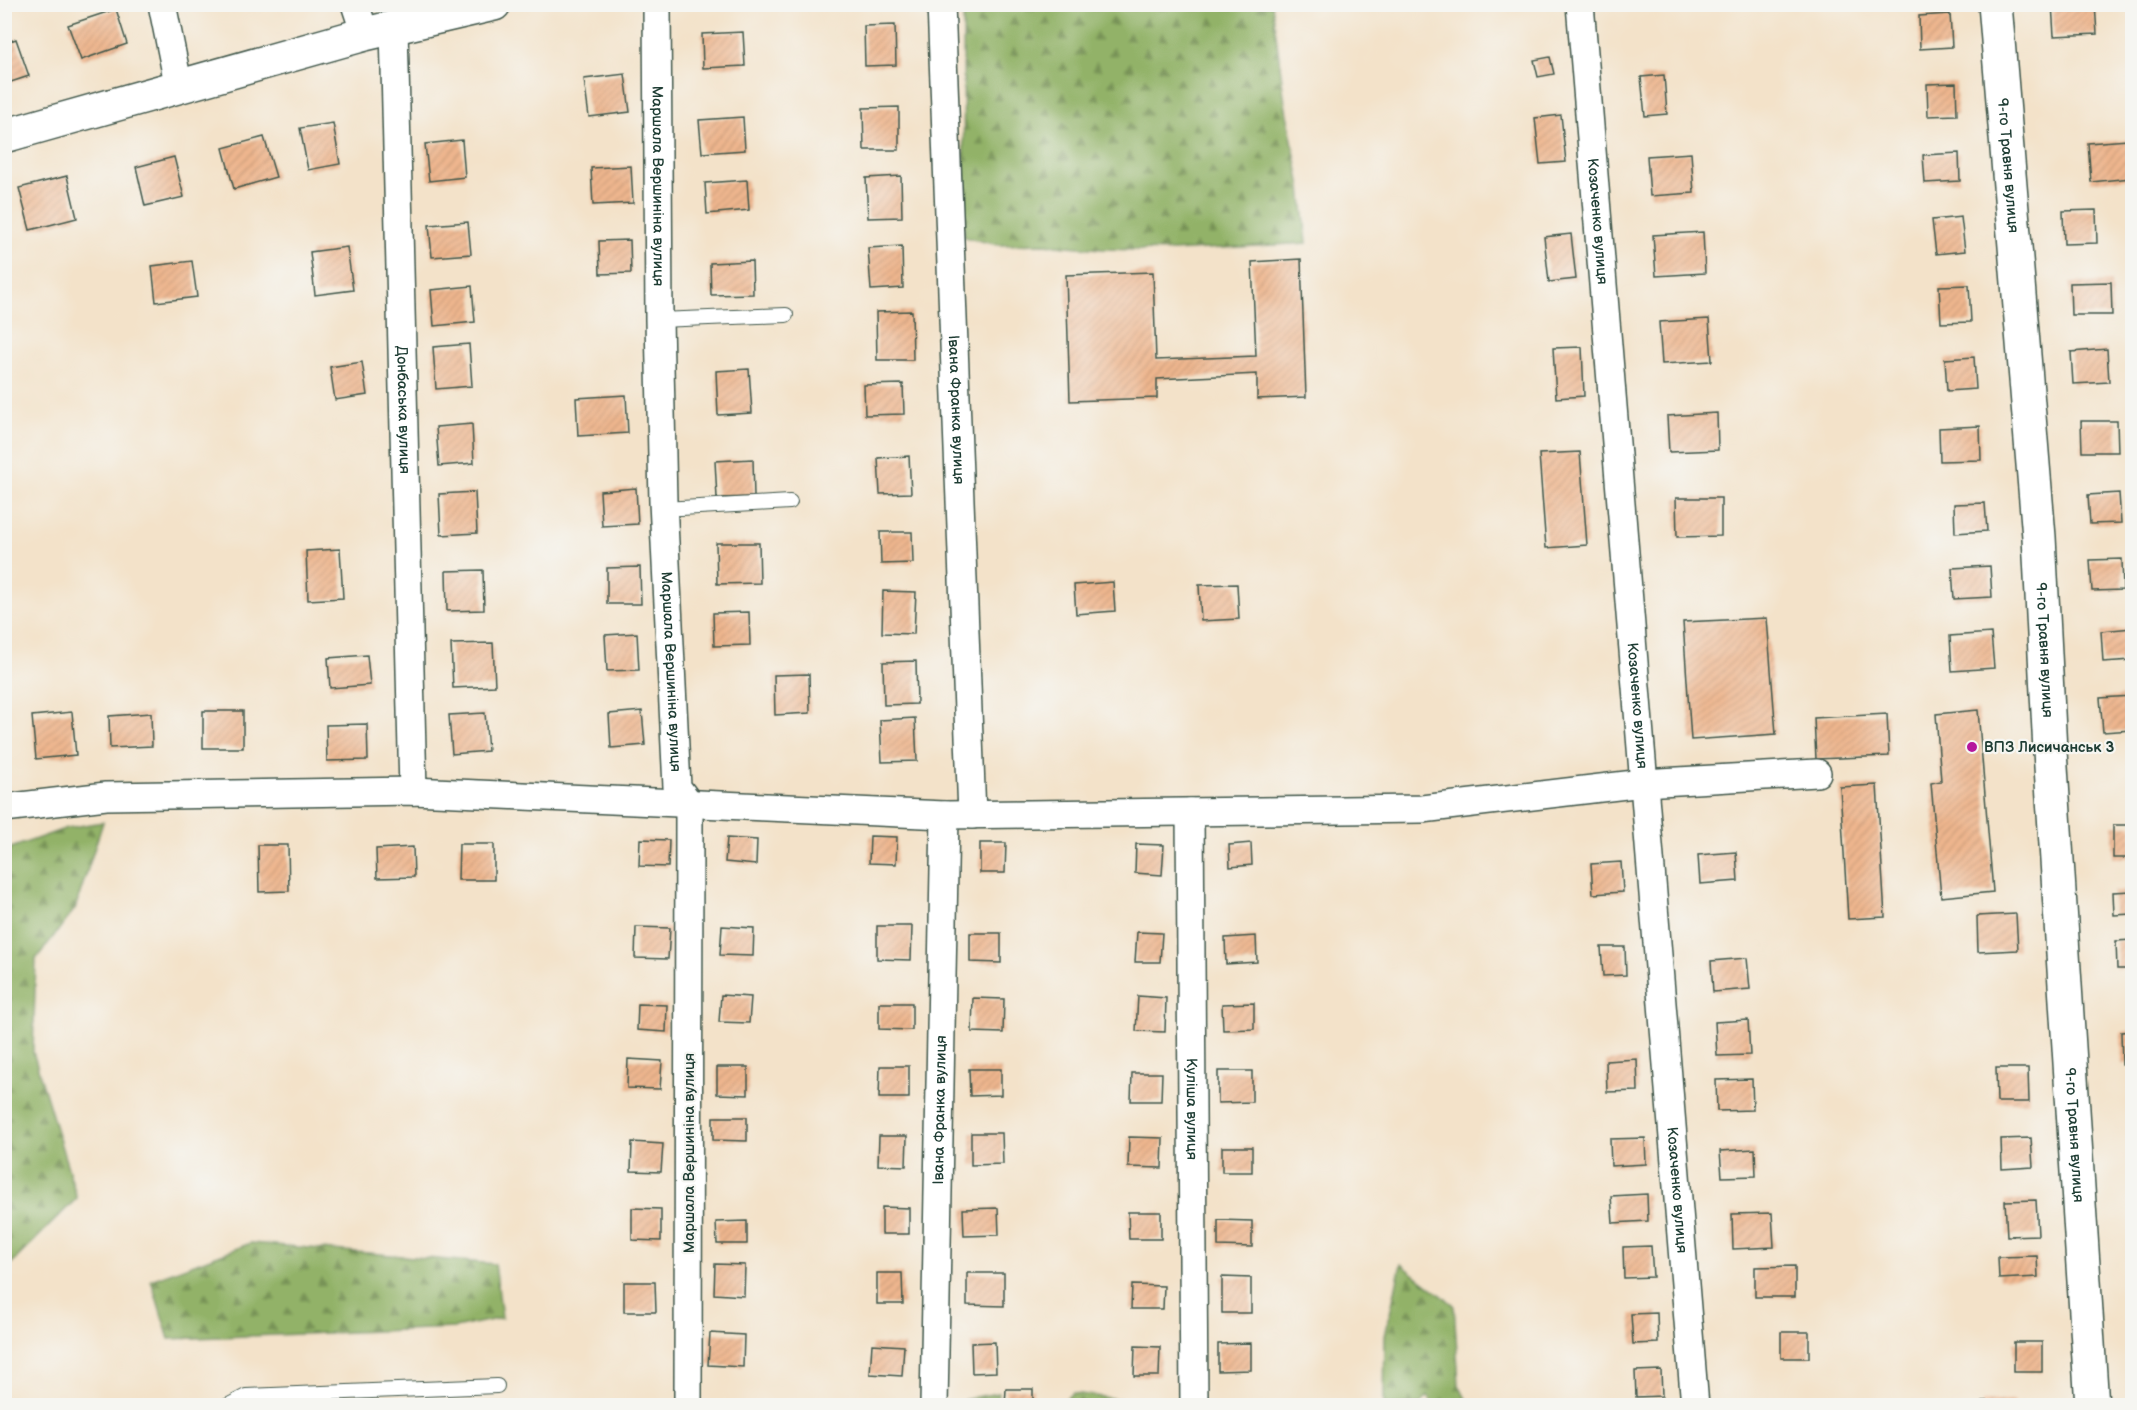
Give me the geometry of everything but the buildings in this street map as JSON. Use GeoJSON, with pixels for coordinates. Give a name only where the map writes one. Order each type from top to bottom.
{"type":"FeatureCollection","features":[{"type":"Feature","properties":{"kind":"main road"},"geometry":{"type":"LineString","coordinates":[[4,136],[179,88],[371,22],[494,4]]}},
{"type":"Feature","properties":{"kind":"main road","name":"9-го Травня вулиця"},"geometry":{"type":"LineString","coordinates":[[1995,4],[2039,537],[2050,751],[2092,1406]]}},
{"type":"Feature","properties":{"kind":"street"},"geometry":{"type":"LineString","coordinates":[[162,4],[179,88]]}},
{"type":"Feature","properties":{"kind":"street","name":"Маршала Вершиніна вулиця"},"geometry":{"type":"LineString","coordinates":[[657,4],[663,509],[677,787],[689,803],[688,1406]]}},
{"type":"Feature","properties":{"kind":"street","name":"Івана Франка вулиця"},"geometry":{"type":"LineString","coordinates":[[941,4],[972,815]]}},
{"type":"Feature","properties":{"kind":"street","name":"Козаченко вулиця"},"geometry":{"type":"LineString","coordinates":[[1580,4],[1695,1406]]}},
{"type":"Feature","properties":{"kind":"street","name":"Донбаська вулиця"},"geometry":{"type":"LineString","coordinates":[[371,22],[413,791]]}},
{"type":"Feature","properties":{"kind":"street"},"geometry":{"type":"LineString","coordinates":[[4,808],[106,796],[413,791],[945,815],[1422,809],[1643,783],[1817,773]]}},
{"type":"Feature","properties":{"kind":"street","name":"Куліша вулиця"},"geometry":{"type":"LineString","coordinates":[[1190,813],[1194,1406]]}},
{"type":"Feature","properties":{"kind":"street","name":"Івана Франка вулиця"},"geometry":{"type":"LineString","coordinates":[[934,1406],[945,815]]}},
{"type":"Feature","properties":{"kind":"lane"},"geometry":{"type":"LineString","coordinates":[[659,320],[786,315]]}},
{"type":"Feature","properties":{"kind":"lane"},"geometry":{"type":"LineString","coordinates":[[663,509],[790,502]]}},
{"type":"Feature","properties":{"kind":"lane"},"geometry":{"type":"LineString","coordinates":[[227,1406],[246,1396],[497,1386]]}},
{"type":"Feature","properties":{"kind":"green space"},"geometry":{"type":"Polygon","coordinates":[[[963,5],[1272,5],[1285,103],[1301,187],[1307,243],[1173,251],[1102,249],[1044,244],[998,245],[964,237],[963,5]]]}},
{"type":"Feature","properties":{"kind":"green space"},"geometry":{"type":"Polygon","coordinates":[[[103,822],[75,909],[36,959],[33,1052],[77,1198],[5,1270],[5,850],[67,828],[103,822]]]}},
{"type":"Feature","properties":{"kind":"green space"},"geometry":{"type":"Polygon","coordinates":[[[251,1243],[495,1264],[502,1318],[455,1328],[169,1339],[151,1280],[251,1243]]]}},
{"type":"Feature","properties":{"kind":"green space"},"geometry":{"type":"Polygon","coordinates":[[[1401,1264],[1454,1305],[1459,1385],[1469,1405],[1433,1405],[1428,1396],[1420,1405],[1384,1405],[1385,1336],[1401,1264]]]}},
{"type":"Feature","properties":{"kind":"green space"},"geometry":{"type":"Polygon","coordinates":[[[999,1393],[994,1405],[964,1405],[964,1399],[999,1393]]]}},
{"type":"Feature","properties":{"kind":"green space"},"geometry":{"type":"Polygon","coordinates":[[[1072,1393],[1162,1405],[1059,1405],[1072,1393]]]}},
{"type":"Feature","properties":{"kind":"place","name":"ВПЗ Лисичанськ 3"},"geometry":{"type":"Point","coordinates":[1972,747]}}]}
